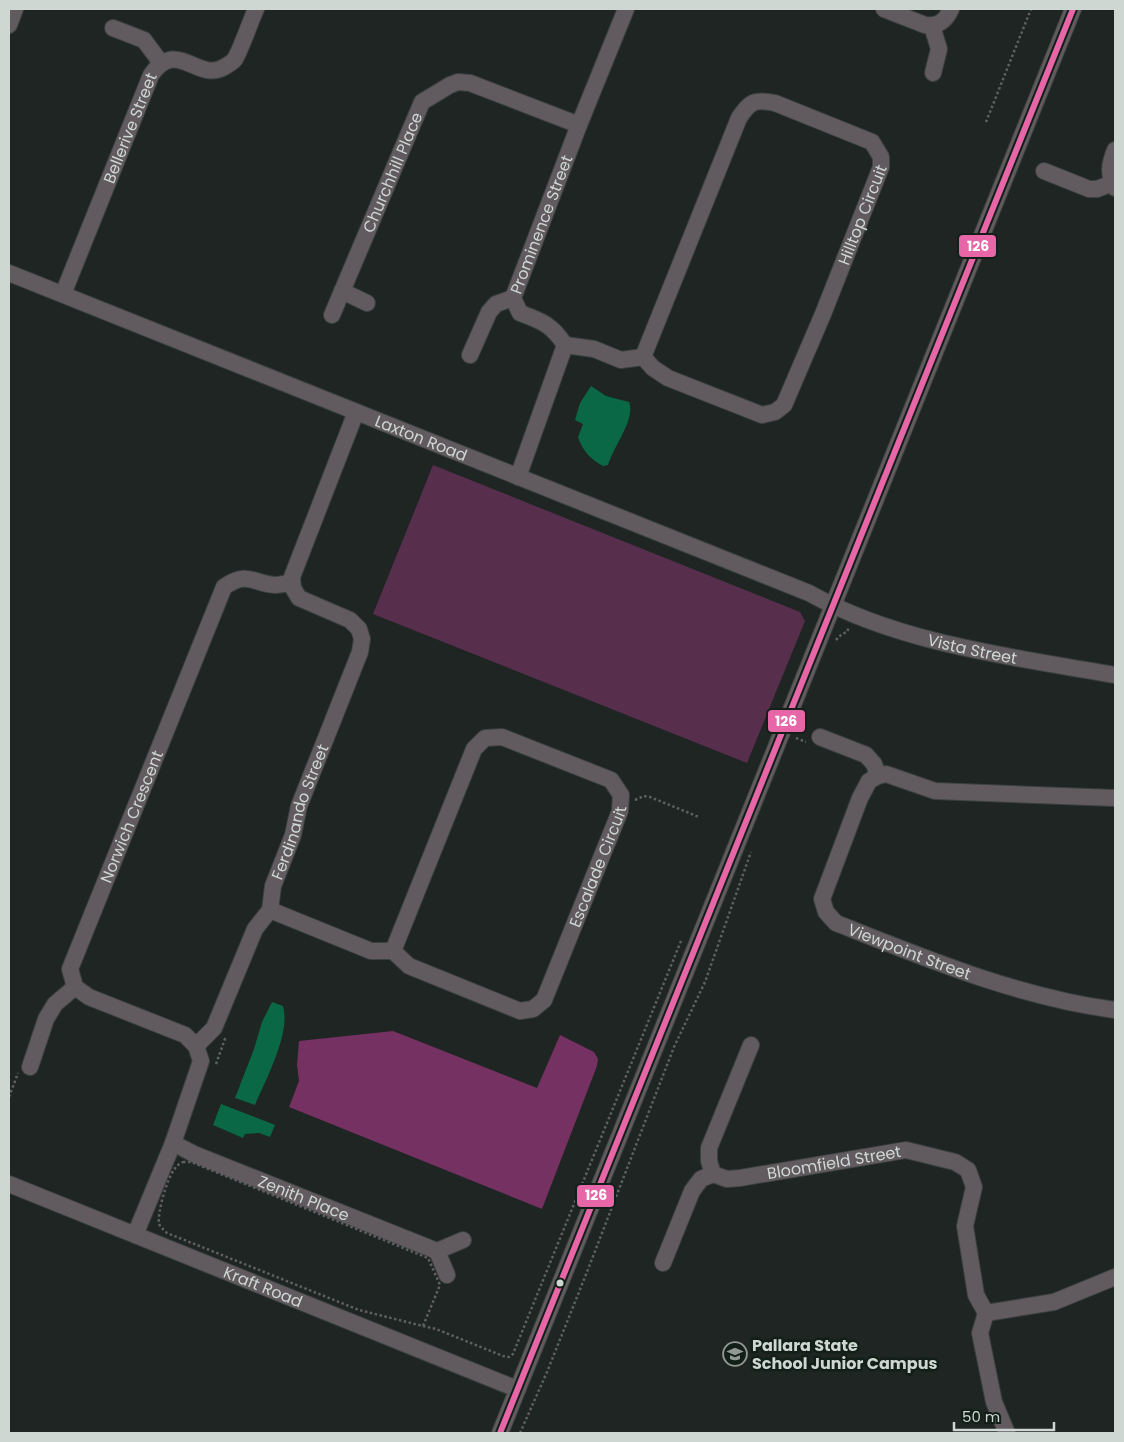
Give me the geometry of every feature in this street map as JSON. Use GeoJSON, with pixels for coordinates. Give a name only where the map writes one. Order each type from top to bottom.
{"type":"FeatureCollection","features":[{"type":"Feature","properties":{"kind":"street"},"geometry":{"type":"LineString","coordinates":[[9,25],[15,9]]}},
{"type":"Feature","properties":{"kind":"street","name":"Bellerive Street"},"geometry":{"type":"LineString","coordinates":[[62,294],[151,75],[161,63],[166,60],[177,59],[207,70],[220,70],[234,60],[256,9]]}},
{"type":"Feature","properties":{"kind":"street","name":"Prominence Street"},"geometry":{"type":"LineString","coordinates":[[564,345],[556,331],[548,325],[520,312],[513,298],[579,125],[626,9]]}},
{"type":"Feature","properties":{"kind":"street"},"geometry":{"type":"LineString","coordinates":[[884,9],[932,26],[947,18],[951,9]]}},
{"type":"Feature","properties":{"kind":"street"},"geometry":{"type":"LineString","coordinates":[[500,1433],[1073,9]]}},
{"type":"Feature","properties":{"kind":"street"},"geometry":{"type":"LineString","coordinates":[[932,26],[939,49],[933,73]]}},
{"type":"Feature","properties":{"kind":"street"},"geometry":{"type":"LineString","coordinates":[[113,28],[144,40],[161,63]]}},
{"type":"Feature","properties":{"kind":"street","name":"Churchhill Place"},"geometry":{"type":"LineString","coordinates":[[332,316],[422,102],[450,84],[458,82],[470,83],[579,125]]}},
{"type":"Feature","properties":{"kind":"street","name":"Hilltop Circuit"},"geometry":{"type":"LineString","coordinates":[[760,100],[775,103],[872,142],[881,157],[881,167],[823,314],[784,405],[774,412],[762,415],[668,378],[653,368],[643,356],[739,118],[748,105],[760,100]]}},
{"type":"Feature","properties":{"kind":"street"},"geometry":{"type":"LineString","coordinates":[[1044,172],[1089,189],[1114,185],[1110,178],[1110,164],[1115,150]]}},
{"type":"Feature","properties":{"kind":"street","name":"Laxton Road"},"geometry":{"type":"LineString","coordinates":[[9,273],[809,593],[832,606]]}},
{"type":"Feature","properties":{"kind":"street"},"geometry":{"type":"LineString","coordinates":[[342,292],[367,302]]}},
{"type":"Feature","properties":{"kind":"street"},"geometry":{"type":"LineString","coordinates":[[470,355],[489,312],[496,304],[513,298]]}},
{"type":"Feature","properties":{"kind":"street"},"geometry":{"type":"LineString","coordinates":[[518,477],[564,345],[594,350],[621,360],[643,356]]}},
{"type":"Feature","properties":{"kind":"street"},"geometry":{"type":"LineString","coordinates":[[292,582],[292,577],[356,412]]}},
{"type":"Feature","properties":{"kind":"street","name":"Norwich Crescent"},"geometry":{"type":"LineString","coordinates":[[75,987],[70,969],[224,587],[235,579],[247,578],[277,585],[292,582]]}},
{"type":"Feature","properties":{"kind":"street","name":"Ferdinando Street"},"geometry":{"type":"LineString","coordinates":[[270,910],[273,886],[293,835],[298,806],[360,652],[362,640],[359,629],[350,620],[299,598],[292,582]]}},
{"type":"Feature","properties":{"kind":"street","name":"Vista Street"},"geometry":{"type":"LineString","coordinates":[[832,606],[910,634],[996,654],[1115,675]]}},
{"type":"Feature","properties":{"kind":"street","name":"Escalade Circuit"},"geometry":{"type":"LineString","coordinates":[[502,737],[611,780],[621,795],[620,811],[544,1000],[535,1007],[520,1010],[409,966],[393,951],[474,749],[485,738],[502,737]]}},
{"type":"Feature","properties":{"kind":"street"},"geometry":{"type":"LineString","coordinates":[[820,737],[866,755],[874,764],[878,776],[886,774],[935,791],[1115,798]]}},
{"type":"Feature","properties":{"kind":"street","name":"Viewpoint Street"},"geometry":{"type":"LineString","coordinates":[[878,776],[869,782],[860,798],[822,899],[826,912],[836,923],[922,957],[1037,995],[1115,1010]]}},
{"type":"Feature","properties":{"kind":"street"},"geometry":{"type":"LineString","coordinates":[[196,1046],[214,1028],[255,929],[270,910],[371,951],[393,951]]}},
{"type":"Feature","properties":{"kind":"street"},"geometry":{"type":"LineString","coordinates":[[30,1067],[46,1019],[55,1004],[75,987],[88,997],[185,1035],[196,1046],[201,1061],[173,1144],[135,1234]]}},
{"type":"Feature","properties":{"kind":"street"},"geometry":{"type":"LineString","coordinates":[[663,1263],[692,1191],[701,1179],[713,1174],[709,1161],[709,1148],[751,1044]]}},
{"type":"Feature","properties":{"kind":"street","name":"Zenith Place"},"geometry":{"type":"LineString","coordinates":[[173,1144],[437,1251]]}},
{"type":"Feature","properties":{"kind":"street","name":"Bloomfield Street"},"geometry":{"type":"LineString","coordinates":[[713,1174],[727,1179],[740,1178],[906,1150],[955,1162],[968,1170],[974,1187],[966,1226],[976,1296],[986,1313]]}},
{"type":"Feature","properties":{"kind":"street","name":"Kraft Road"},"geometry":{"type":"LineString","coordinates":[[9,1184],[517,1389]]}},
{"type":"Feature","properties":{"kind":"street"},"geometry":{"type":"LineString","coordinates":[[447,1275],[437,1251],[463,1240]]}},
{"type":"Feature","properties":{"kind":"street"},"geometry":{"type":"LineString","coordinates":[[1007,1433],[994,1402],[980,1333],[986,1313],[1054,1302],[1115,1277]]}},
{"type":"Feature","properties":{"kind":"path"},"geometry":{"type":"LineString","coordinates":[[986,122],[1031,9]]}},
{"type":"Feature","properties":{"kind":"path"},"geometry":{"type":"LineString","coordinates":[[833,648],[836,639],[846,632],[854,614]]}},
{"type":"Feature","properties":{"kind":"path"},"geometry":{"type":"LineString","coordinates":[[632,801],[644,796],[650,797],[700,817]]}},
{"type":"Feature","properties":{"kind":"path"},"geometry":{"type":"LineString","coordinates":[[520,1433],[585,1277],[674,1047],[705,982],[753,846]]}},
{"type":"Feature","properties":{"kind":"path"},"geometry":{"type":"LineString","coordinates":[[423,1326],[440,1284],[428,1258],[191,1162],[183,1162],[173,1171],[159,1215],[159,1223],[167,1233],[359,1310],[423,1326],[436,1329],[509,1357],[513,1354],[681,940]]}},
{"type":"Feature","properties":{"kind":"path"},"geometry":{"type":"LineString","coordinates":[[9,1097],[20,1067],[30,1067]]}},
{"type":"Feature","properties":{"kind":"shaded area"},"geometry":{"type":"Polygon","coordinates":[[[591,386],[606,396],[629,402],[630,409],[627,425],[608,465],[603,466],[591,458],[582,446],[578,437],[583,424],[575,420],[580,403],[591,386]]]}},
{"type":"Feature","properties":{"kind":"shaded area"},"geometry":{"type":"Polygon","coordinates":[[[433,465],[800,612],[805,621],[747,763],[373,614],[433,465]]]}},
{"type":"Feature","properties":{"kind":"shaded area"},"geometry":{"type":"Polygon","coordinates":[[[272,1002],[283,1006],[285,1017],[284,1029],[276,1056],[255,1105],[235,1098],[254,1049],[262,1022],[272,1002]]]}},
{"type":"Feature","properties":{"kind":"shaded area"},"geometry":{"type":"Polygon","coordinates":[[[393,1031],[537,1088],[560,1035],[594,1052],[598,1059],[597,1066],[542,1209],[289,1107],[299,1081],[297,1065],[299,1041],[393,1031]]]}},
{"type":"Feature","properties":{"kind":"shaded area"},"geometry":{"type":"Polygon","coordinates":[[[221,1104],[275,1125],[270,1137],[259,1133],[245,1134],[243,1138],[213,1125],[221,1104]]]}},
{"type":"Feature","properties":{"kind":"transit line","name":"126"},"geometry":{"type":"LineString","coordinates":[[500,1433],[1073,9]]}},
{"type":"Feature","properties":{"kind":"place","name":"Pallara State School Junior Campus"},"geometry":{"type":"Point","coordinates":[735,1354]}}]}
